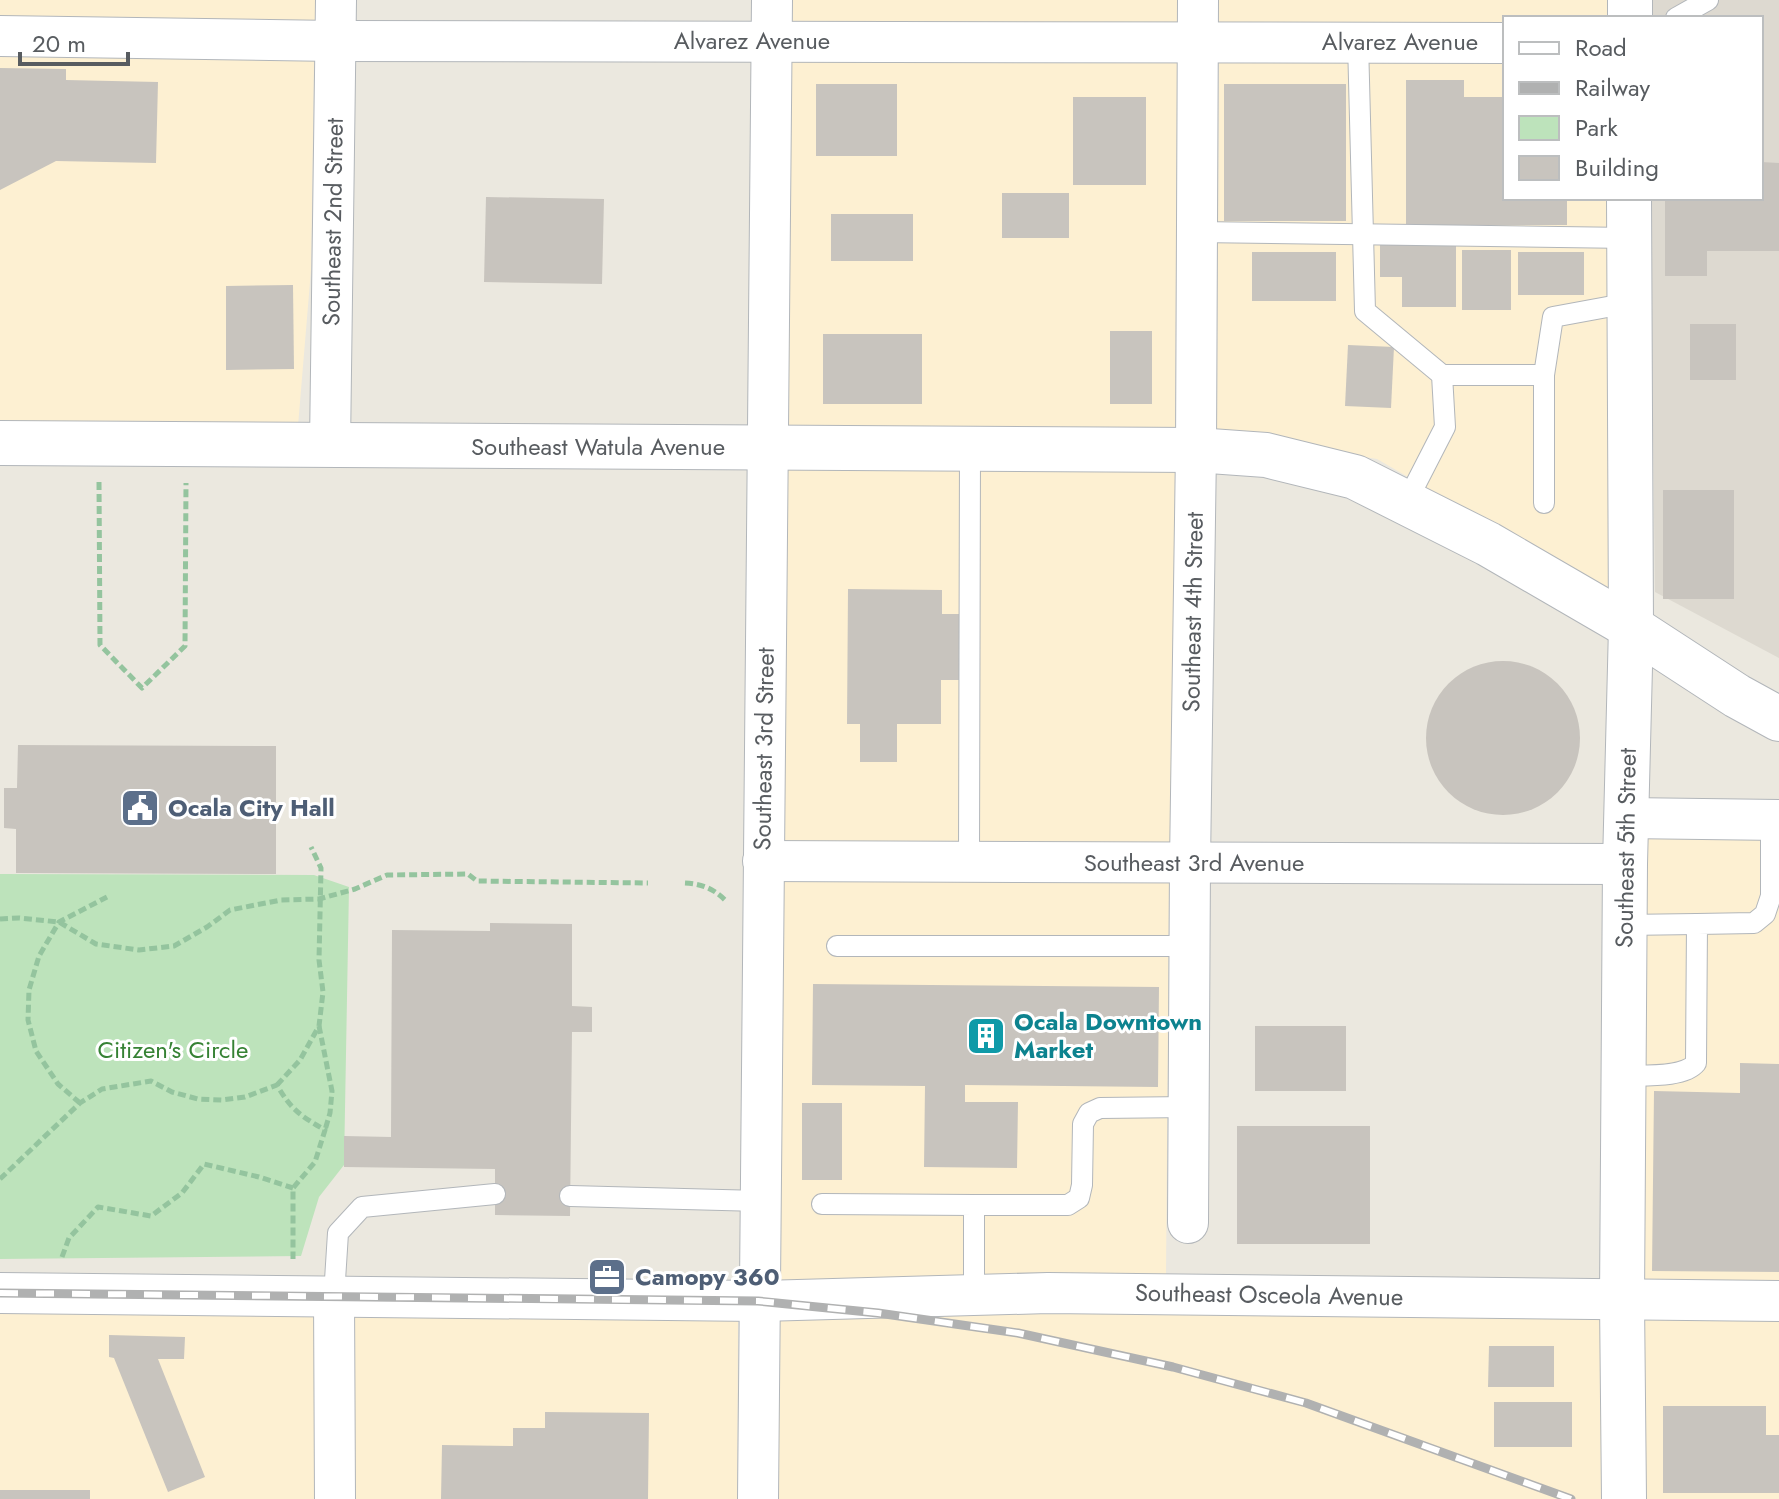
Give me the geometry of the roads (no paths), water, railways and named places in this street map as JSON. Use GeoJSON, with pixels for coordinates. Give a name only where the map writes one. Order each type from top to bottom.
{"type":"FeatureCollection","features":[{"type":"Feature","properties":{"kind":"street","name":"Southeast 2nd Street"},"geometry":{"type":"LineString","coordinates":[[330,445],[336,0]]}},
{"type":"Feature","properties":{"kind":"street","name":"Southeast 3rd Street"},"geometry":{"type":"LineString","coordinates":[[758,1499],[772,0]]}},
{"type":"Feature","properties":{"kind":"street","name":"Southeast 4th Street"},"geometry":{"type":"LineString","coordinates":[[1188,1223],[1198,0]]}},
{"type":"Feature","properties":{"kind":"street","name":"Alvarez Avenue"},"geometry":{"type":"LineString","coordinates":[[0,36],[335,41],[1503,43]]}},
{"type":"Feature","properties":{"kind":"street","name":"Southeast 5th Street"},"geometry":{"type":"LineString","coordinates":[[1624,1499],[1624,925],[1631,627],[1629,218]]}},
{"type":"Feature","properties":{"kind":"street","name":"Southeast Watula Avenue"},"geometry":{"type":"LineString","coordinates":[[0,443],[1196,450]]}},
{"type":"Feature","properties":{"kind":"street"},"geometry":{"type":"LineString","coordinates":[[1196,450],[1266,455],[1355,477],[1488,544],[1631,627],[1737,696],[1779,719]]}},
{"type":"Feature","properties":{"kind":"street"},"geometry":{"type":"LineString","coordinates":[[1626,818],[1775,820]]}},
{"type":"Feature","properties":{"kind":"street","name":"Southeast 3rd Avenue"},"geometry":{"type":"LineString","coordinates":[[763,861],[1625,864]]}},
{"type":"Feature","properties":{"kind":"street","name":"Southeast Osceola Avenue"},"geometry":{"type":"LineString","coordinates":[[0,1293],[758,1301],[1048,1293],[1779,1301]]}},
{"type":"Feature","properties":{"kind":"street"},"geometry":{"type":"LineString","coordinates":[[334,1296],[335,1499]]}},
{"type":"Feature","properties":{"kind":"lane"},"geometry":{"type":"LineString","coordinates":[[1680,16],[1708,0]]}},
{"type":"Feature","properties":{"kind":"lane"},"geometry":{"type":"LineString","coordinates":[[1358,42],[1365,311],[1442,375],[1544,375]]}},
{"type":"Feature","properties":{"kind":"lane"},"geometry":{"type":"LineString","coordinates":[[1197,232],[1363,234],[1629,218]]}},
{"type":"Feature","properties":{"kind":"lane"},"geometry":{"type":"LineString","coordinates":[[1544,503],[1544,375],[1553,317],[1629,303]]}},
{"type":"Feature","properties":{"kind":"lane"},"geometry":{"type":"LineString","coordinates":[[1406,503],[1445,427],[1442,375]]}},
{"type":"Feature","properties":{"kind":"lane"},"geometry":{"type":"LineString","coordinates":[[969,862],[970,449]]}},
{"type":"Feature","properties":{"kind":"lane"},"geometry":{"type":"LineString","coordinates":[[1624,925],[1754,923],[1765,914],[1771,896],[1775,820]]}},
{"type":"Feature","properties":{"kind":"lane"},"geometry":{"type":"LineString","coordinates":[[1624,1076],[1672,1074],[1692,1069],[1696,1063],[1697,924]]}},
{"type":"Feature","properties":{"kind":"lane"},"geometry":{"type":"LineString","coordinates":[[837,946],[1190,946]]}},
{"type":"Feature","properties":{"kind":"lane"},"geometry":{"type":"LineString","coordinates":[[822,1204],[1068,1205],[1079,1198],[1082,1185],[1083,1124],[1089,1113],[1100,1108],[1189,1107]]}},
{"type":"Feature","properties":{"kind":"lane"},"geometry":{"type":"LineString","coordinates":[[334,1296],[338,1233],[362,1207],[495,1194]]}},
{"type":"Feature","properties":{"kind":"lane"},"geometry":{"type":"LineString","coordinates":[[570,1196],[760,1201]]}},
{"type":"Feature","properties":{"kind":"lane"},"geometry":{"type":"LineString","coordinates":[[974,1205],[974,1295]]}},
{"type":"Feature","properties":{"kind":"railway"},"geometry":{"type":"LineString","coordinates":[[0,1293],[758,1301],[878,1313],[1018,1333],[1173,1367],[1306,1403],[1571,1499]]}},
{"type":"Feature","properties":{"kind":"place","name":"Ocala City Hall"},"geometry":{"type":"Point","coordinates":[140,808]}},
{"type":"Feature","properties":{"kind":"place","name":"Ocala Downtown Market"},"geometry":{"type":"Point","coordinates":[986,1036]}},
{"type":"Feature","properties":{"kind":"place","name":"Camopy 360"},"geometry":{"type":"Point","coordinates":[607,1277]}},
{"type":"Feature","properties":{"kind":"park label","name":"Citizen's Circle"},"geometry":{"type":"Point","coordinates":[173,1050]}}]}
